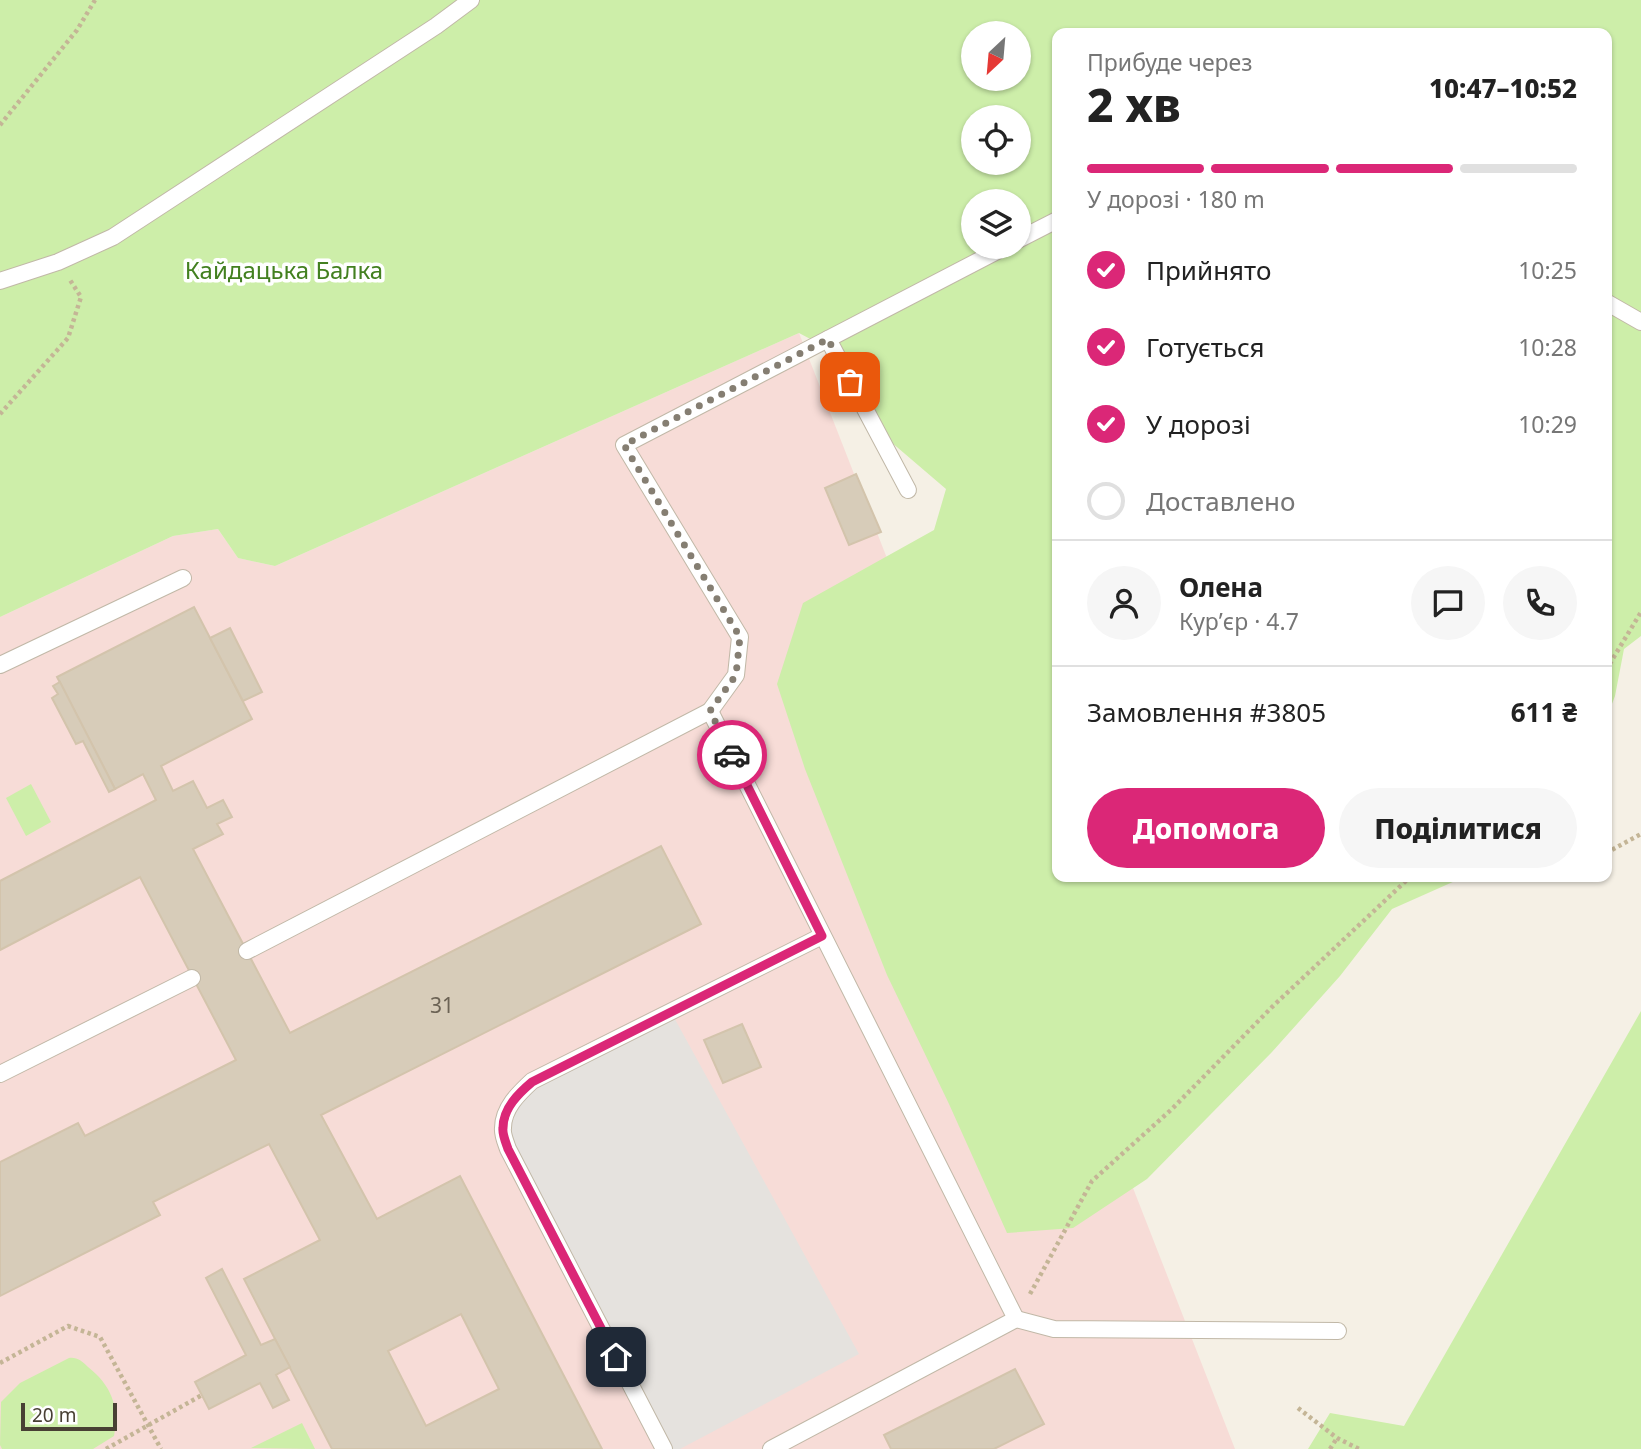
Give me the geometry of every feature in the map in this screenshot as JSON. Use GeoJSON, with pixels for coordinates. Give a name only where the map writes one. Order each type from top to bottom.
{"type":"FeatureCollection","features":[{"type":"Feature","properties":{"kind":"lane"},"geometry":{"type":"LineString","coordinates":[[0,281],[58,262],[113,237],[436,26],[471,0]]}},
{"type":"Feature","properties":{"kind":"lane"},"geometry":{"type":"LineString","coordinates":[[1031,233],[1052,223]]}},
{"type":"Feature","properties":{"kind":"lane"},"geometry":{"type":"LineString","coordinates":[[247,951],[710,711],[736,675],[740,637],[624,445],[982,259]]}},
{"type":"Feature","properties":{"kind":"lane"},"geometry":{"type":"LineString","coordinates":[[1612,305],[1641,322]]}},
{"type":"Feature","properties":{"kind":"lane"},"geometry":{"type":"LineString","coordinates":[[828,339],[908,490]]}},
{"type":"Feature","properties":{"kind":"lane"},"geometry":{"type":"LineString","coordinates":[[0,665],[183,578]]}},
{"type":"Feature","properties":{"kind":"lane"},"geometry":{"type":"LineString","coordinates":[[710,711],[1016,1319]]}},
{"type":"Feature","properties":{"kind":"lane"},"geometry":{"type":"LineString","coordinates":[[664,1449],[508,1149],[503,1128],[508,1109],[519,1093],[532,1082],[822,936]]}},
{"type":"Feature","properties":{"kind":"lane"},"geometry":{"type":"LineString","coordinates":[[0,1074],[192,978]]}},
{"type":"Feature","properties":{"kind":"lane"},"geometry":{"type":"LineString","coordinates":[[771,1449],[1016,1319],[1054,1329],[1338,1331]]}},
{"type":"Feature","properties":{"kind":"path"},"geometry":{"type":"LineString","coordinates":[[0,125],[78,30],[95,0]]}},
{"type":"Feature","properties":{"kind":"path"},"geometry":{"type":"LineString","coordinates":[[0,414],[68,338],[81,297],[58,262]]}},
{"type":"Feature","properties":{"kind":"path"},"geometry":{"type":"LineString","coordinates":[[1612,660],[1641,612]]}},
{"type":"Feature","properties":{"kind":"path"},"geometry":{"type":"LineString","coordinates":[[1612,850],[1641,834]]}},
{"type":"Feature","properties":{"kind":"path"},"geometry":{"type":"LineString","coordinates":[[1016,1319],[1092,1181],[1172,1109],[1272,1007],[1405,882]]}},
{"type":"Feature","properties":{"kind":"path"},"geometry":{"type":"LineString","coordinates":[[0,1363],[68,1326],[100,1337],[161,1449]]}},
{"type":"Feature","properties":{"kind":"path"},"geometry":{"type":"LineString","coordinates":[[106,1449],[202,1395]]}},
{"type":"Feature","properties":{"kind":"path"},"geometry":{"type":"LineString","coordinates":[[1298,1408],[1337,1438],[1359,1449]]}},
{"type":"Feature","properties":{"kind":"path"},"geometry":{"type":"LineString","coordinates":[[1330,1449],[1337,1438]]}},
{"type":"Feature","properties":{"kind":"shaded area"},"geometry":{"type":"Polygon","coordinates":[[[799,333],[1235,1449],[0,1449],[0,617],[173,536],[218,529],[238,558],[275,566],[799,333]]]}},
{"type":"Feature","properties":{"kind":"shaded area"},"geometry":{"type":"Polygon","coordinates":[[[671,1012],[859,1354],[680,1449],[664,1449],[508,1149],[508,1109],[519,1093],[671,1012]]]}},
{"type":"Feature","properties":{"kind":"green space","name":"Кайдацька Балка"},"geometry":{"type":"Polygon","coordinates":[[[0,0],[1641,0],[1641,636],[1624,649],[1612,704],[1612,28],[1052,28],[1052,882],[1453,882],[1392,909],[1340,976],[1272,1052],[1147,1179],[1073,1228],[1007,1233],[887,975],[805,769],[777,684],[803,603],[934,530],[946,489],[863,418],[861,366],[799,333],[275,566],[238,558],[218,529],[173,536],[0,617],[0,0]]]}},
{"type":"Feature","properties":{"kind":"green space"},"geometry":{"type":"Polygon","coordinates":[[[31,784],[51,822],[26,836],[6,798],[31,784]]]}},
{"type":"Feature","properties":{"kind":"green space"},"geometry":{"type":"Polygon","coordinates":[[[1641,1011],[1641,1449],[1308,1449],[1330,1413],[1404,1426],[1641,1011]]]}},
{"type":"Feature","properties":{"kind":"green space"},"geometry":{"type":"Polygon","coordinates":[[[69,1358],[84,1363],[108,1389],[116,1416],[114,1436],[93,1449],[2,1449],[1,1402],[20,1383],[69,1358]]]}},
{"type":"Feature","properties":{"kind":"green space"},"geometry":{"type":"Polygon","coordinates":[[[302,1423],[315,1449],[251,1448],[302,1423]]]}},
{"type":"Feature","properties":{"kind":"building"},"geometry":{"type":"Polygon","coordinates":[[[856,474],[881,532],[849,545],[825,488],[856,474]]]}},
{"type":"Feature","properties":{"kind":"building"},"geometry":{"type":"Polygon","coordinates":[[[194,607],[252,719],[161,766],[173,791],[193,781],[207,808],[223,800],[232,817],[217,824],[223,834],[193,849],[290,1033],[661,846],[701,924],[321,1115],[377,1219],[460,1176],[602,1449],[332,1449],[244,1279],[320,1240],[269,1144],[153,1202],[160,1215],[0,1296],[0,1162],[78,1123],[85,1136],[236,1060],[140,877],[0,950],[0,881],[156,800],[143,774],[115,789],[57,677],[194,607]],[[461,1314],[388,1351],[426,1426],[499,1389],[461,1314]]]}},
{"type":"Feature","properties":{"kind":"building"},"geometry":{"type":"Polygon","coordinates":[[[230,628],[262,692],[243,701],[210,638],[230,628]]]}},
{"type":"Feature","properties":{"kind":"building"},"geometry":{"type":"Polygon","coordinates":[[[60,682],[115,789],[109,792],[83,741],[76,744],[52,698],[58,694],[53,686],[60,682]]]}},
{"type":"Feature","properties":{"kind":"building"},"geometry":{"type":"Polygon","coordinates":[[[742,1024],[761,1067],[723,1083],[704,1040],[742,1024]]]}},
{"type":"Feature","properties":{"kind":"building"},"geometry":{"type":"Polygon","coordinates":[[[222,1269],[261,1345],[275,1339],[290,1367],[276,1375],[289,1400],[273,1408],[260,1383],[209,1409],[195,1382],[246,1355],[206,1278],[222,1269]]]}},
{"type":"Feature","properties":{"kind":"building"},"geometry":{"type":"Polygon","coordinates":[[[1015,1369],[1044,1424],[994,1449],[891,1449],[884,1435],[1015,1369]]]}},
{"type":"Feature","properties":{"kind":"way so far"},"geometry":{"type":"LineString","coordinates":[[732,755],[710,711],[736,675],[740,637],[624,445],[828,339],[850,382]]}},
{"type":"Feature","properties":{"kind":"route"},"geometry":{"type":"LineString","coordinates":[[616,1357],[508,1149],[503,1128],[508,1109],[519,1093],[532,1082],[822,936],[732,755]]}}]}
